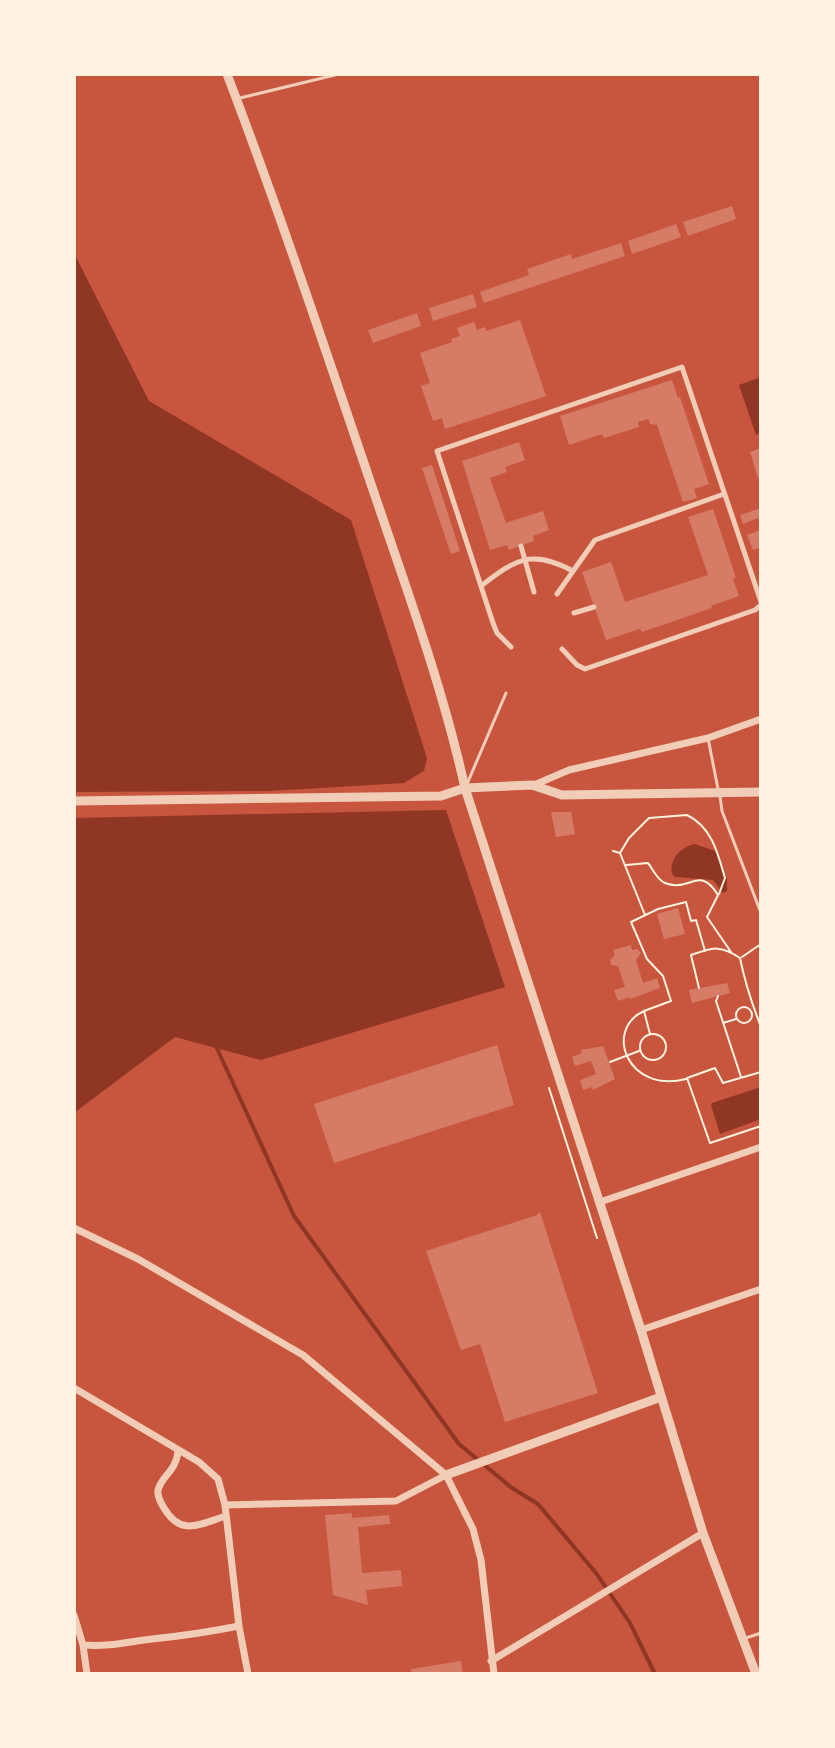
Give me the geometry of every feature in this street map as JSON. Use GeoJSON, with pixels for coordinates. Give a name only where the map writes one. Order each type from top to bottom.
{"type":"FeatureCollection","features":[{"type":"Feature","properties":{"kind":"street"},"geometry":{"type":"LineString","coordinates":[[227,74],[387,530],[457,753],[465,788],[641,1330],[703,1533],[756,1674]]}},
{"type":"Feature","properties":{"kind":"street"},"geometry":{"type":"LineString","coordinates":[[511,647],[497,633],[437,451],[682,367],[761,604],[755,610],[585,669],[562,649]]}},
{"type":"Feature","properties":{"kind":"street"},"geometry":{"type":"LineString","coordinates":[[557,594],[595,540],[724,494]]}},
{"type":"Feature","properties":{"kind":"street"},"geometry":{"type":"LineString","coordinates":[[521,546],[534,592]]}},
{"type":"Feature","properties":{"kind":"street"},"geometry":{"type":"LineString","coordinates":[[481,586],[511,564],[524,559],[541,558],[573,571]]}},
{"type":"Feature","properties":{"kind":"street"},"geometry":{"type":"LineString","coordinates":[[574,613],[594,607]]}},
{"type":"Feature","properties":{"kind":"street"},"geometry":{"type":"LineString","coordinates":[[74,801],[441,796],[465,788],[532,785],[569,770],[708,738],[761,719]]}},
{"type":"Feature","properties":{"kind":"street"},"geometry":{"type":"LineString","coordinates":[[532,785],[562,795],[761,792]]}},
{"type":"Feature","properties":{"kind":"street"},"geometry":{"type":"LineString","coordinates":[[600,1202],[761,1147]]}},
{"type":"Feature","properties":{"kind":"street"},"geometry":{"type":"LineString","coordinates":[[74,1228],[138,1259],[303,1355],[446,1475],[473,1529],[481,1560],[494,1674]]}},
{"type":"Feature","properties":{"kind":"street"},"geometry":{"type":"LineString","coordinates":[[641,1330],[761,1289]]}},
{"type":"Feature","properties":{"kind":"street"},"geometry":{"type":"LineString","coordinates":[[74,1388],[210,1470],[222,1489],[248,1674]]}},
{"type":"Feature","properties":{"kind":"street"},"geometry":{"type":"LineString","coordinates":[[225,1505],[396,1501],[460,1468],[661,1397]]}},
{"type":"Feature","properties":{"kind":"street"},"geometry":{"type":"LineString","coordinates":[[178,1451],[174,1469],[158,1490],[158,1496],[171,1518],[176,1524],[191,1526],[226,1516]]}},
{"type":"Feature","properties":{"kind":"street"},"geometry":{"type":"LineString","coordinates":[[491,1661],[703,1533]]}},
{"type":"Feature","properties":{"kind":"street"},"geometry":{"type":"LineString","coordinates":[[74,1615],[87,1674]]}},
{"type":"Feature","properties":{"kind":"street"},"geometry":{"type":"LineString","coordinates":[[83,1645],[110,1647],[150,1639],[183,1638],[239,1626]]}},
{"type":"Feature","properties":{"kind":"lane"},"geometry":{"type":"LineString","coordinates":[[236,99],[339,74]]}},
{"type":"Feature","properties":{"kind":"lane"},"geometry":{"type":"LineString","coordinates":[[465,788],[506,693]]}},
{"type":"Feature","properties":{"kind":"lane"},"geometry":{"type":"LineString","coordinates":[[708,738],[722,811],[761,913]]}},
{"type":"Feature","properties":{"kind":"lane"},"geometry":{"type":"LineString","coordinates":[[743,1640],[761,1633]]}},
{"type":"Feature","properties":{"kind":"path"},"geometry":{"type":"LineString","coordinates":[[620,853],[642,823],[654,816],[680,814],[693,818],[707,831],[725,878],[707,917],[731,952]]}},
{"type":"Feature","properties":{"kind":"path"},"geometry":{"type":"LineString","coordinates":[[613,851],[620,853],[646,916]]}},
{"type":"Feature","properties":{"kind":"path"},"geometry":{"type":"LineString","coordinates":[[626,865],[648,863],[661,881],[667,884],[705,880],[711,883],[718,895]]}},
{"type":"Feature","properties":{"kind":"path"},"geometry":{"type":"LineString","coordinates":[[705,951],[696,920],[691,921],[686,902],[631,922],[647,959],[663,976],[671,1001],[644,1011],[630,1023],[625,1034],[627,1055],[635,1069],[646,1077],[673,1082],[715,1068],[723,1083],[761,1072]]}},
{"type":"Feature","properties":{"kind":"path"},"geometry":{"type":"LineString","coordinates":[[740,958],[761,944]]}},
{"type":"Feature","properties":{"kind":"path"},"geometry":{"type":"LineString","coordinates":[[684,957],[714,947],[740,958],[748,997],[757,1010],[761,1027]]}},
{"type":"Feature","properties":{"kind":"path"},"geometry":{"type":"LineString","coordinates":[[691,955],[699,988]]}},
{"type":"Feature","properties":{"kind":"path"},"geometry":{"type":"LineString","coordinates":[[718,996],[716,1001],[741,1078]]}},
{"type":"Feature","properties":{"kind":"path"},"geometry":{"type":"LineString","coordinates":[[644,1011],[650,1034]]}},
{"type":"Feature","properties":{"kind":"path"},"geometry":{"type":"LineString","coordinates":[[723,1023],[737,1019]]}},
{"type":"Feature","properties":{"kind":"path"},"geometry":{"type":"LineString","coordinates":[[650,1034],[662,1038],[666,1045],[665,1053],[654,1060],[646,1058],[641,1051],[641,1042],[650,1034]]}},
{"type":"Feature","properties":{"kind":"path"},"geometry":{"type":"LineString","coordinates":[[610,1062],[641,1051]]}},
{"type":"Feature","properties":{"kind":"path"},"geometry":{"type":"LineString","coordinates":[[687,1078],[710,1143],[761,1126]]}},
{"type":"Feature","properties":{"kind":"path"},"geometry":{"type":"LineString","coordinates":[[549,1088],[597,1238]]}},
{"type":"Feature","properties":{"kind":"shaded area"},"geometry":{"type":"Polygon","coordinates":[[[74,253],[149,401],[351,520],[427,758],[424,771],[404,783],[270,791],[74,792],[74,253]]]}},
{"type":"Feature","properties":{"kind":"shaded area"},"geometry":{"type":"Polygon","coordinates":[[[761,377],[761,433],[756,435],[739,385],[761,377]]]}},
{"type":"Feature","properties":{"kind":"shaded area"},"geometry":{"type":"Polygon","coordinates":[[[446,810],[505,987],[261,1060],[175,1037],[74,1113],[74,818],[446,810]]]}},
{"type":"Feature","properties":{"kind":"shaded area"},"geometry":{"type":"Polygon","coordinates":[[[695,844],[718,852],[727,879],[727,891],[723,893],[713,880],[675,877],[672,874],[672,863],[677,854],[695,844]]]}},
{"type":"Feature","properties":{"kind":"shaded area"},"geometry":{"type":"Polygon","coordinates":[[[761,1087],[761,1119],[720,1134],[712,1103],[761,1087]]]}},
{"type":"Feature","properties":{"kind":"building"},"geometry":{"type":"Polygon","coordinates":[[[732,206],[736,219],[688,236],[683,222],[732,206]]]}},
{"type":"Feature","properties":{"kind":"building"},"geometry":{"type":"Polygon","coordinates":[[[676,224],[681,237],[632,254],[628,241],[676,224]]]}},
{"type":"Feature","properties":{"kind":"building"},"geometry":{"type":"Polygon","coordinates":[[[621,243],[625,256],[484,303],[480,292],[529,275],[527,269],[571,254],[572,259],[621,243]]]}},
{"type":"Feature","properties":{"kind":"building"},"geometry":{"type":"Polygon","coordinates":[[[473,294],[477,307],[433,321],[429,308],[473,294]]]}},
{"type":"Feature","properties":{"kind":"building"},"geometry":{"type":"Polygon","coordinates":[[[417,313],[421,326],[373,343],[368,330],[417,313]]]}},
{"type":"Feature","properties":{"kind":"building"},"geometry":{"type":"Polygon","coordinates":[[[520,320],[546,396],[445,429],[442,418],[433,421],[421,386],[430,383],[420,353],[452,342],[451,339],[460,336],[457,328],[474,322],[477,330],[485,327],[486,331],[520,320]]]}},
{"type":"Feature","properties":{"kind":"building"},"geometry":{"type":"Polygon","coordinates":[[[672,380],[709,484],[694,489],[697,498],[683,502],[657,425],[650,424],[649,419],[638,422],[639,427],[604,438],[602,434],[569,445],[560,416],[672,380]]]}},
{"type":"Feature","properties":{"kind":"building"},"geometry":{"type":"Polygon","coordinates":[[[519,442],[525,460],[505,467],[507,472],[490,478],[506,523],[543,511],[549,530],[533,536],[534,541],[509,550],[507,545],[490,550],[462,461],[519,442]]]}},
{"type":"Feature","properties":{"kind":"building"},"geometry":{"type":"Polygon","coordinates":[[[761,448],[761,477],[758,478],[750,452],[761,448]]]}},
{"type":"Feature","properties":{"kind":"building"},"geometry":{"type":"Polygon","coordinates":[[[432,465],[460,551],[451,554],[422,468],[432,465]]]}},
{"type":"Feature","properties":{"kind":"building"},"geometry":{"type":"Polygon","coordinates":[[[761,508],[761,526],[758,518],[743,524],[740,515],[761,508]]]}},
{"type":"Feature","properties":{"kind":"building"},"geometry":{"type":"Polygon","coordinates":[[[713,509],[739,596],[642,632],[640,629],[606,640],[582,572],[611,562],[625,602],[708,575],[688,517],[713,509]]]}},
{"type":"Feature","properties":{"kind":"building"},"geometry":{"type":"Polygon","coordinates":[[[761,530],[761,547],[753,550],[747,535],[761,530]]]}},
{"type":"Feature","properties":{"kind":"building"},"geometry":{"type":"Polygon","coordinates":[[[551,812],[571,812],[575,834],[556,837],[551,812]]]}},
{"type":"Feature","properties":{"kind":"building"},"geometry":{"type":"Polygon","coordinates":[[[678,908],[685,934],[664,939],[657,914],[678,908]]]}},
{"type":"Feature","properties":{"kind":"building"},"geometry":{"type":"Polygon","coordinates":[[[631,945],[632,950],[637,949],[641,953],[636,960],[643,983],[657,978],[660,988],[618,1001],[614,990],[625,987],[618,966],[611,965],[610,960],[615,955],[613,950],[631,945]]]}},
{"type":"Feature","properties":{"kind":"building"},"geometry":{"type":"Polygon","coordinates":[[[727,983],[730,993],[692,1003],[689,990],[727,983]]]}},
{"type":"Feature","properties":{"kind":"building"},"geometry":{"type":"Polygon","coordinates":[[[497,1045],[514,1105],[334,1163],[314,1104],[497,1045]]]}},
{"type":"Feature","properties":{"kind":"building"},"geometry":{"type":"Polygon","coordinates":[[[603,1046],[615,1079],[593,1090],[592,1087],[583,1090],[580,1080],[596,1074],[591,1061],[575,1066],[572,1057],[582,1053],[581,1050],[603,1046]]]}},
{"type":"Feature","properties":{"kind":"building"},"geometry":{"type":"Polygon","coordinates":[[[540,1212],[598,1393],[505,1422],[480,1344],[461,1350],[426,1251],[540,1212]]]}},
{"type":"Feature","properties":{"kind":"building"},"geometry":{"type":"Polygon","coordinates":[[[352,1513],[352,1518],[389,1515],[390,1524],[358,1527],[362,1573],[401,1570],[402,1586],[366,1590],[368,1605],[333,1595],[325,1515],[352,1513]]]}},
{"type":"Feature","properties":{"kind":"building"},"geometry":{"type":"Polygon","coordinates":[[[461,1661],[463,1674],[412,1674],[411,1669],[461,1661]]]}},
{"type":"Feature","properties":{"kind":"waterway"},"geometry":{"type":"LineString","coordinates":[[215,1044],[294,1216],[459,1444],[512,1488],[538,1504],[596,1573],[630,1623],[655,1674]]}}]}
